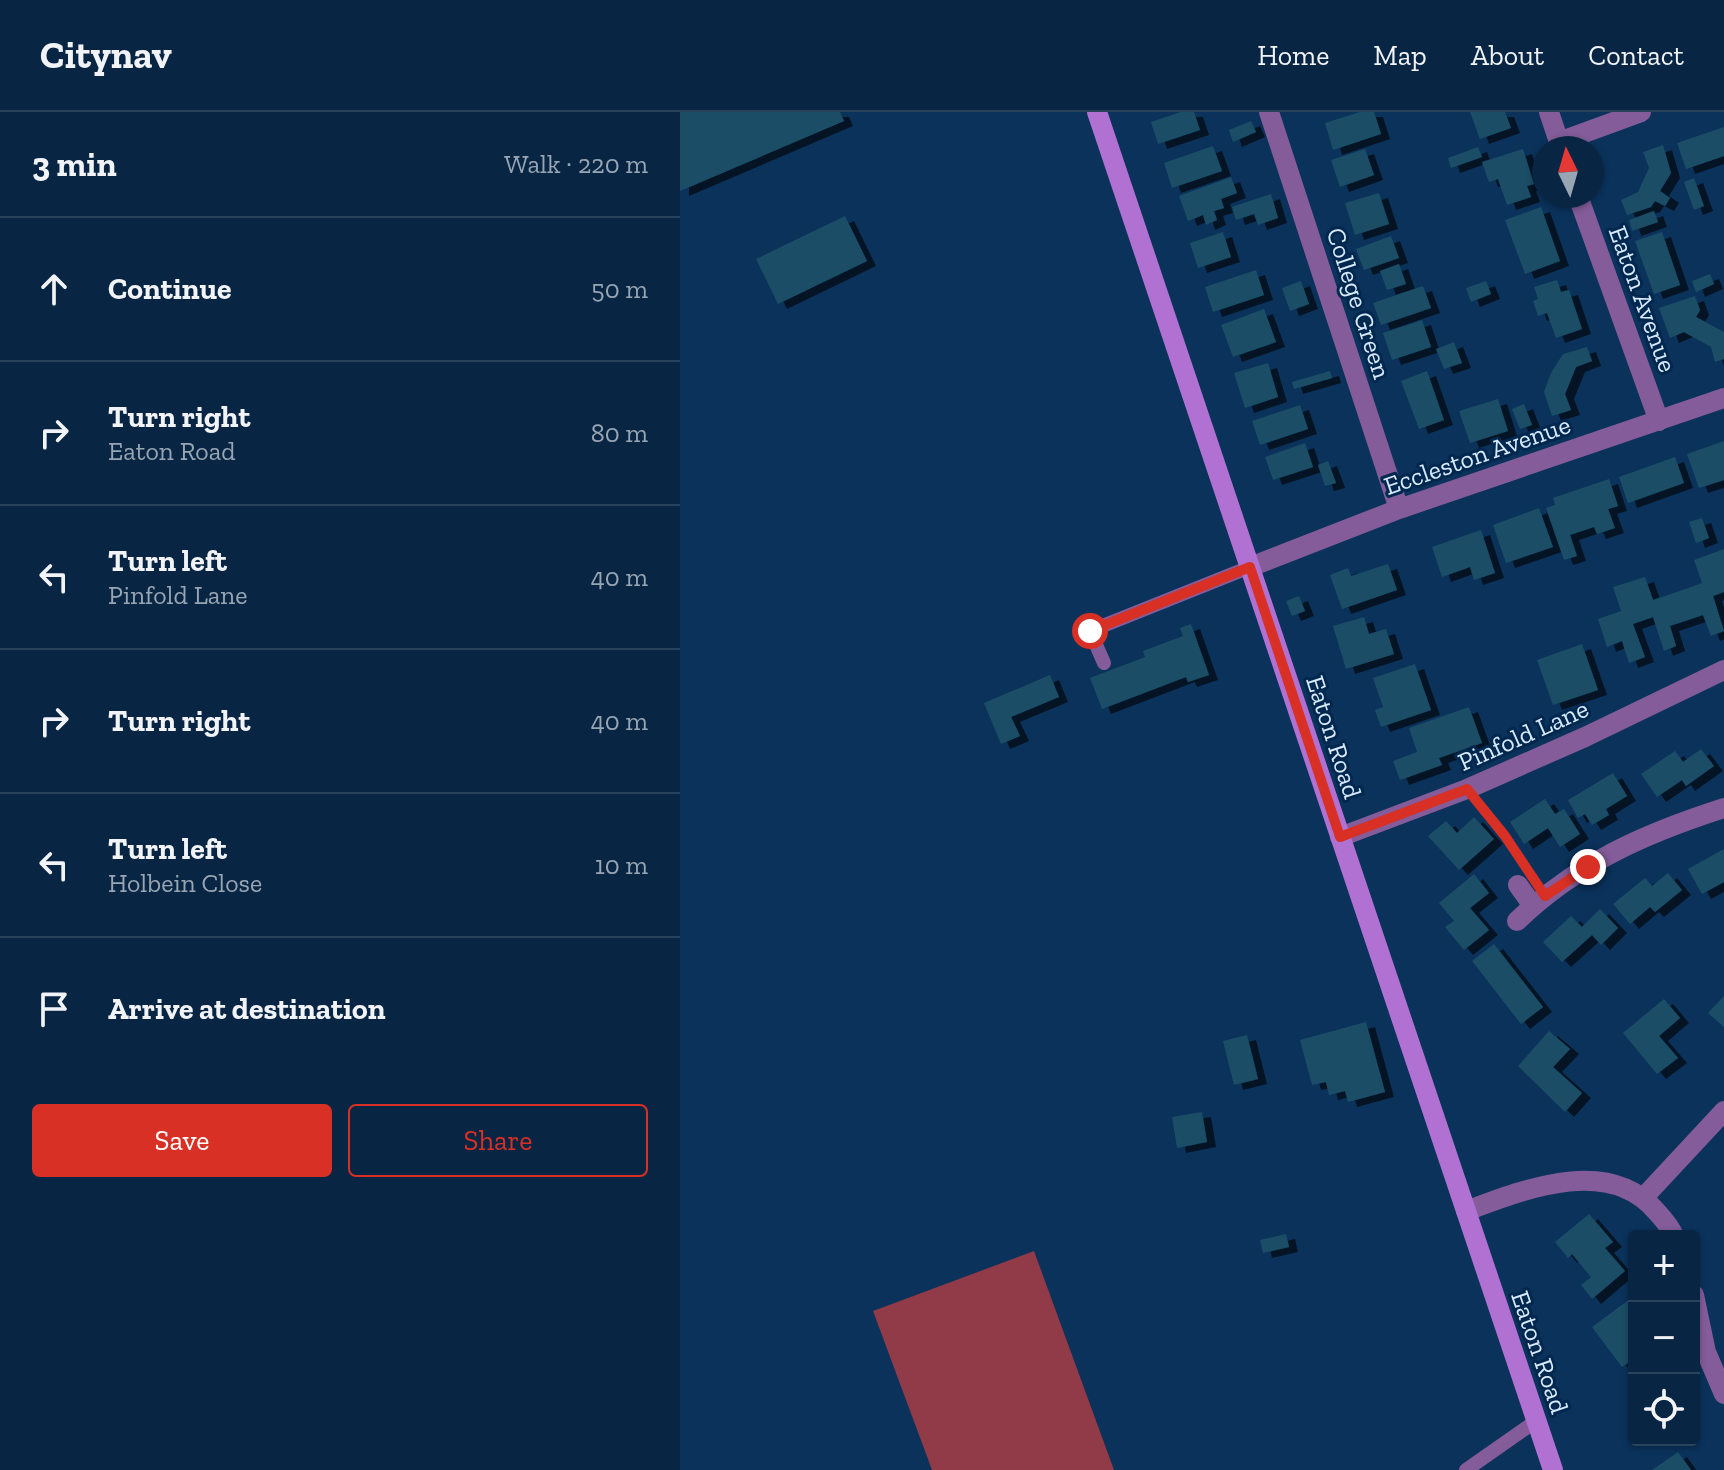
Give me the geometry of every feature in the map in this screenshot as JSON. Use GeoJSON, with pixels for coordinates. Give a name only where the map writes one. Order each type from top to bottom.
{"type":"FeatureCollection","features":[{"type":"Feature","properties":{"kind":"street","name":"Eaton Road"},"geometry":{"type":"LineString","coordinates":[[1097,112],[1553,1470]]}},
{"type":"Feature","properties":{"kind":"street","name":"College Green"},"geometry":{"type":"LineString","coordinates":[[1269,112],[1399,509]]}},
{"type":"Feature","properties":{"kind":"street"},"geometry":{"type":"LineString","coordinates":[[1549,112],[1557,136]]}},
{"type":"Feature","properties":{"kind":"street"},"geometry":{"type":"LineString","coordinates":[[1582,136],[1641,112]]}},
{"type":"Feature","properties":{"kind":"street","name":"Eaton Avenue"},"geometry":{"type":"LineString","coordinates":[[1582,208],[1659,421]]}},
{"type":"Feature","properties":{"kind":"street","name":"Eccleston Avenue"},"geometry":{"type":"LineString","coordinates":[[1250,567],[1399,509],[1724,398]]}},
{"type":"Feature","properties":{"kind":"street","name":"Pinfold Lane"},"geometry":{"type":"LineString","coordinates":[[1340,837],[1467,789],[1724,670]]}},
{"type":"Feature","properties":{"kind":"street"},"geometry":{"type":"LineString","coordinates":[[1517,921],[1539,901],[1619,848],[1664,827],[1724,808]]}},
{"type":"Feature","properties":{"kind":"street"},"geometry":{"type":"LineString","coordinates":[[1518,885],[1539,901]]}},
{"type":"Feature","properties":{"kind":"street"},"geometry":{"type":"LineString","coordinates":[[1644,1197],[1724,1111]]}},
{"type":"Feature","properties":{"kind":"street"},"geometry":{"type":"LineString","coordinates":[[1466,1211],[1522,1190],[1554,1182],[1618,1185],[1644,1197],[1669,1230]]}},
{"type":"Feature","properties":{"kind":"street"},"geometry":{"type":"LineString","coordinates":[[1695,1302],[1706,1352],[1724,1394]]}},
{"type":"Feature","properties":{"kind":"lane"},"geometry":{"type":"LineString","coordinates":[[1104,663],[1090,631],[1250,567]]}},
{"type":"Feature","properties":{"kind":"lane"},"geometry":{"type":"LineString","coordinates":[[1466,1470],[1536,1421]]}},
{"type":"Feature","properties":{"kind":"path"},"geometry":{"type":"LineString","coordinates":[[1467,789],[1505,836],[1539,901]]}},
{"type":"Feature","properties":{"kind":"shaded area"},"geometry":{"type":"Polygon","coordinates":[[[1034,1251],[1114,1470],[932,1470],[873,1311],[1034,1251]]]}},
{"type":"Feature","properties":{"kind":"building"},"geometry":{"type":"Polygon","coordinates":[[[680,112],[840,112],[844,121],[680,191],[680,112]]]}},
{"type":"Feature","properties":{"kind":"building"},"geometry":{"type":"Polygon","coordinates":[[[1181,112],[1194,112],[1200,130],[1158,144],[1151,122],[1181,112]]]}},
{"type":"Feature","properties":{"kind":"building"},"geometry":{"type":"Polygon","coordinates":[[[1360,112],[1374,112],[1381,134],[1333,150],[1325,123],[1360,112]]]}},
{"type":"Feature","properties":{"kind":"building"},"geometry":{"type":"Polygon","coordinates":[[[1470,112],[1505,112],[1511,128],[1480,139],[1470,112]]]}},
{"type":"Feature","properties":{"kind":"building"},"geometry":{"type":"Polygon","coordinates":[[[1251,121],[1256,132],[1233,142],[1229,130],[1251,121]]]}},
{"type":"Feature","properties":{"kind":"building"},"geometry":{"type":"Polygon","coordinates":[[[1724,127],[1724,156],[1686,169],[1677,143],[1724,127]]]}},
{"type":"Feature","properties":{"kind":"building"},"geometry":{"type":"Polygon","coordinates":[[[1663,145],[1671,173],[1660,191],[1670,198],[1665,206],[1655,201],[1651,207],[1627,215],[1621,200],[1638,192],[1649,168],[1643,152],[1663,145]]]}},
{"type":"Feature","properties":{"kind":"building"},"geometry":{"type":"Polygon","coordinates":[[[1213,146],[1222,171],[1172,188],[1164,163],[1213,146]]]}},
{"type":"Feature","properties":{"kind":"building"},"geometry":{"type":"Polygon","coordinates":[[[1478,147],[1482,157],[1451,168],[1448,158],[1478,147]]]}},
{"type":"Feature","properties":{"kind":"building"},"geometry":{"type":"Polygon","coordinates":[[[1365,149],[1374,175],[1340,187],[1331,160],[1365,149]]]}},
{"type":"Feature","properties":{"kind":"building"},"geometry":{"type":"Polygon","coordinates":[[[1523,149],[1532,178],[1532,185],[1527,186],[1531,197],[1507,205],[1498,179],[1489,182],[1482,162],[1523,149]]]}},
{"type":"Feature","properties":{"kind":"building"},"geometry":{"type":"Polygon","coordinates":[[[1231,177],[1237,193],[1221,199],[1224,208],[1214,211],[1217,220],[1206,225],[1203,215],[1188,221],[1179,196],[1231,177]]]}},
{"type":"Feature","properties":{"kind":"building"},"geometry":{"type":"Polygon","coordinates":[[[1694,178],[1704,206],[1694,210],[1684,182],[1694,178]]]}},
{"type":"Feature","properties":{"kind":"building"},"geometry":{"type":"Polygon","coordinates":[[[1379,193],[1389,224],[1355,235],[1345,203],[1379,193]]]}},
{"type":"Feature","properties":{"kind":"building"},"geometry":{"type":"Polygon","coordinates":[[[1271,194],[1278,218],[1258,225],[1254,214],[1236,220],[1232,207],[1271,194]]]}},
{"type":"Feature","properties":{"kind":"building"},"geometry":{"type":"Polygon","coordinates":[[[1541,208],[1560,261],[1525,274],[1505,220],[1541,208]]]}},
{"type":"Feature","properties":{"kind":"building"},"geometry":{"type":"Polygon","coordinates":[[[1654,211],[1658,222],[1632,231],[1629,220],[1654,211]]]}},
{"type":"Feature","properties":{"kind":"building"},"geometry":{"type":"Polygon","coordinates":[[[845,216],[867,261],[778,304],[756,259],[845,216]]]}},
{"type":"Feature","properties":{"kind":"building"},"geometry":{"type":"Polygon","coordinates":[[[1223,232],[1231,257],[1198,268],[1190,243],[1223,232]]]}},
{"type":"Feature","properties":{"kind":"building"},"geometry":{"type":"Polygon","coordinates":[[[1662,232],[1680,285],[1654,294],[1635,241],[1662,232]]]}},
{"type":"Feature","properties":{"kind":"building"},"geometry":{"type":"Polygon","coordinates":[[[1391,236],[1399,258],[1364,270],[1356,249],[1391,236]]]}},
{"type":"Feature","properties":{"kind":"building"},"geometry":{"type":"Polygon","coordinates":[[[1399,264],[1406,284],[1387,290],[1380,271],[1399,264]]]}},
{"type":"Feature","properties":{"kind":"building"},"geometry":{"type":"Polygon","coordinates":[[[1256,270],[1264,295],[1213,312],[1205,287],[1256,270]]]}},
{"type":"Feature","properties":{"kind":"building"},"geometry":{"type":"Polygon","coordinates":[[[1710,274],[1714,284],[1696,292],[1692,281],[1710,274]]]}},
{"type":"Feature","properties":{"kind":"building"},"geometry":{"type":"Polygon","coordinates":[[[1557,280],[1561,292],[1569,290],[1582,329],[1556,338],[1547,313],[1538,316],[1533,301],[1538,299],[1534,287],[1557,280]]]}},
{"type":"Feature","properties":{"kind":"building"},"geometry":{"type":"Polygon","coordinates":[[[1301,281],[1309,304],[1290,311],[1282,288],[1301,281]]]}},
{"type":"Feature","properties":{"kind":"building"},"geometry":{"type":"Polygon","coordinates":[[[1486,281],[1491,294],[1471,302],[1466,288],[1486,281]]]}},
{"type":"Feature","properties":{"kind":"building"},"geometry":{"type":"Polygon","coordinates":[[[1423,286],[1431,308],[1381,325],[1373,303],[1423,286]]]}},
{"type":"Feature","properties":{"kind":"building"},"geometry":{"type":"Polygon","coordinates":[[[1695,296],[1700,310],[1696,317],[1724,332],[1724,359],[1715,362],[1711,347],[1684,332],[1670,338],[1659,308],[1695,296]]]}},
{"type":"Feature","properties":{"kind":"building"},"geometry":{"type":"Polygon","coordinates":[[[1264,309],[1276,342],[1233,357],[1221,325],[1264,309]]]}},
{"type":"Feature","properties":{"kind":"building"},"geometry":{"type":"Polygon","coordinates":[[[1422,320],[1431,347],[1392,360],[1383,333],[1422,320]]]}},
{"type":"Feature","properties":{"kind":"building"},"geometry":{"type":"Polygon","coordinates":[[[1454,342],[1462,363],[1444,369],[1436,349],[1454,342]]]}},
{"type":"Feature","properties":{"kind":"building"},"geometry":{"type":"Polygon","coordinates":[[[1587,347],[1592,361],[1576,367],[1565,394],[1571,410],[1552,416],[1544,392],[1551,373],[1563,354],[1587,347]]]}},
{"type":"Feature","properties":{"kind":"building"},"geometry":{"type":"Polygon","coordinates":[[[1268,363],[1278,397],[1245,408],[1234,373],[1268,363]]]}},
{"type":"Feature","properties":{"kind":"building"},"geometry":{"type":"Polygon","coordinates":[[[1330,371],[1332,378],[1294,389],[1292,382],[1330,371]]]}},
{"type":"Feature","properties":{"kind":"building"},"geometry":{"type":"Polygon","coordinates":[[[1427,371],[1444,420],[1419,429],[1401,381],[1427,371]]]}},
{"type":"Feature","properties":{"kind":"building"},"geometry":{"type":"Polygon","coordinates":[[[1498,399],[1508,431],[1470,443],[1459,411],[1498,399]]]}},
{"type":"Feature","properties":{"kind":"building"},"geometry":{"type":"Polygon","coordinates":[[[1524,404],[1532,425],[1520,429],[1512,409],[1524,404]]]}},
{"type":"Feature","properties":{"kind":"building"},"geometry":{"type":"Polygon","coordinates":[[[1300,405],[1308,429],[1260,445],[1252,421],[1300,405]]]}},
{"type":"Feature","properties":{"kind":"building"},"geometry":{"type":"Polygon","coordinates":[[[1724,441],[1724,480],[1699,488],[1687,454],[1724,441]]]}},
{"type":"Feature","properties":{"kind":"building"},"geometry":{"type":"Polygon","coordinates":[[[1305,443],[1313,467],[1273,480],[1265,457],[1305,443]]]}},
{"type":"Feature","properties":{"kind":"building"},"geometry":{"type":"Polygon","coordinates":[[[1675,457],[1684,483],[1628,503],[1619,477],[1675,457]]]}},
{"type":"Feature","properties":{"kind":"building"},"geometry":{"type":"Polygon","coordinates":[[[1328,461],[1336,483],[1325,486],[1318,465],[1328,461]]]}},
{"type":"Feature","properties":{"kind":"building"},"geometry":{"type":"Polygon","coordinates":[[[1609,479],[1618,506],[1608,509],[1615,528],[1597,534],[1594,527],[1570,535],[1577,556],[1564,560],[1546,508],[1555,505],[1553,498],[1609,479]]]}},
{"type":"Feature","properties":{"kind":"building"},"geometry":{"type":"Polygon","coordinates":[[[1539,508],[1553,547],[1506,563],[1493,525],[1539,508]]]}},
{"type":"Feature","properties":{"kind":"building"},"geometry":{"type":"Polygon","coordinates":[[[1702,518],[1709,538],[1696,543],[1689,522],[1702,518]]]}},
{"type":"Feature","properties":{"kind":"building"},"geometry":{"type":"Polygon","coordinates":[[[1481,530],[1495,573],[1474,580],[1470,567],[1442,577],[1432,547],[1481,530]]]}},
{"type":"Feature","properties":{"kind":"building"},"geometry":{"type":"Polygon","coordinates":[[[1724,549],[1724,592],[1713,596],[1724,631],[1711,636],[1703,615],[1670,626],[1676,646],[1664,651],[1653,617],[1633,624],[1645,657],[1629,663],[1622,641],[1607,647],[1598,619],[1621,611],[1613,587],[1645,577],[1653,600],[1677,592],[1702,583],[1694,560],[1724,549]]]}},
{"type":"Feature","properties":{"kind":"building"},"geometry":{"type":"Polygon","coordinates":[[[1388,564],[1397,590],[1342,609],[1330,575],[1348,568],[1351,576],[1388,564]]]}},
{"type":"Feature","properties":{"kind":"building"},"geometry":{"type":"Polygon","coordinates":[[[1299,596],[1305,611],[1292,616],[1286,601],[1299,596]]]}},
{"type":"Feature","properties":{"kind":"building"},"geometry":{"type":"Polygon","coordinates":[[[1364,617],[1369,634],[1386,629],[1394,654],[1346,669],[1333,626],[1364,617]]]}},
{"type":"Feature","properties":{"kind":"building"},"geometry":{"type":"Polygon","coordinates":[[[1191,624],[1209,675],[1188,682],[1186,677],[1102,709],[1090,678],[1145,657],[1143,651],[1183,636],[1180,628],[1191,624]]]}},
{"type":"Feature","properties":{"kind":"building"},"geometry":{"type":"Polygon","coordinates":[[[1582,644],[1598,690],[1553,705],[1537,660],[1582,644]]]}},
{"type":"Feature","properties":{"kind":"building"},"geometry":{"type":"Polygon","coordinates":[[[1415,664],[1431,710],[1381,727],[1375,710],[1383,707],[1373,678],[1415,664]]]}},
{"type":"Feature","properties":{"kind":"building"},"geometry":{"type":"Polygon","coordinates":[[[1050,675],[1059,697],[1011,717],[1020,736],[1001,744],[984,703],[1050,675]]]}},
{"type":"Feature","properties":{"kind":"building"},"geometry":{"type":"Polygon","coordinates":[[[1469,707],[1482,743],[1439,758],[1442,765],[1400,780],[1393,761],[1417,752],[1409,728],[1469,707]]]}},
{"type":"Feature","properties":{"kind":"building"},"geometry":{"type":"Polygon","coordinates":[[[1701,749],[1714,766],[1686,786],[1682,780],[1657,797],[1641,774],[1675,751],[1683,762],[1701,749]]]}},
{"type":"Feature","properties":{"kind":"building"},"geometry":{"type":"Polygon","coordinates":[[[1613,773],[1627,796],[1606,809],[1609,815],[1592,825],[1585,814],[1578,818],[1568,800],[1613,773]]]}},
{"type":"Feature","properties":{"kind":"building"},"geometry":{"type":"Polygon","coordinates":[[[1545,799],[1555,814],[1564,809],[1580,834],[1560,847],[1548,828],[1524,844],[1510,822],[1545,799]]]}},
{"type":"Feature","properties":{"kind":"building"},"geometry":{"type":"Polygon","coordinates":[[[1474,817],[1494,839],[1459,870],[1428,836],[1446,821],[1457,833],[1474,817]]]}},
{"type":"Feature","properties":{"kind":"building"},"geometry":{"type":"Polygon","coordinates":[[[1724,849],[1724,882],[1702,894],[1688,869],[1724,849]]]}},
{"type":"Feature","properties":{"kind":"building"},"geometry":{"type":"Polygon","coordinates":[[[1668,873],[1682,890],[1655,912],[1650,907],[1630,924],[1613,904],[1645,878],[1652,886],[1668,873]]]}},
{"type":"Feature","properties":{"kind":"building"},"geometry":{"type":"Polygon","coordinates":[[[1474,874],[1489,893],[1470,908],[1489,930],[1464,950],[1445,927],[1454,921],[1439,903],[1474,874]]]}},
{"type":"Feature","properties":{"kind":"building"},"geometry":{"type":"Polygon","coordinates":[[[1600,909],[1618,928],[1601,945],[1592,935],[1562,962],[1543,942],[1571,916],[1582,927],[1600,909]]]}},
{"type":"Feature","properties":{"kind":"building"},"geometry":{"type":"Polygon","coordinates":[[[1494,944],[1543,1007],[1521,1024],[1472,961],[1494,944]]]}},
{"type":"Feature","properties":{"kind":"building"},"geometry":{"type":"Polygon","coordinates":[[[1724,996],[1724,1027],[1708,1013],[1724,996]]]}},
{"type":"Feature","properties":{"kind":"building"},"geometry":{"type":"Polygon","coordinates":[[[1664,999],[1680,1018],[1659,1036],[1678,1058],[1657,1074],[1623,1033],[1664,999]]]}},
{"type":"Feature","properties":{"kind":"building"},"geometry":{"type":"Polygon","coordinates":[[[1366,1022],[1385,1092],[1348,1102],[1345,1091],[1329,1095],[1326,1082],[1312,1085],[1300,1040],[1366,1022]]]}},
{"type":"Feature","properties":{"kind":"building"},"geometry":{"type":"Polygon","coordinates":[[[1549,1031],[1570,1049],[1553,1067],[1582,1093],[1565,1112],[1518,1066],[1549,1031]]]}},
{"type":"Feature","properties":{"kind":"building"},"geometry":{"type":"Polygon","coordinates":[[[1247,1035],[1258,1079],[1234,1085],[1223,1041],[1247,1035]]]}},
{"type":"Feature","properties":{"kind":"building"},"geometry":{"type":"Polygon","coordinates":[[[1202,1112],[1207,1142],[1177,1148],[1172,1117],[1202,1112]]]}},
{"type":"Feature","properties":{"kind":"building"},"geometry":{"type":"Polygon","coordinates":[[[1589,1214],[1613,1242],[1605,1248],[1625,1271],[1592,1299],[1581,1285],[1591,1277],[1572,1254],[1568,1258],[1555,1242],[1589,1214]]]}},
{"type":"Feature","properties":{"kind":"building"},"geometry":{"type":"Polygon","coordinates":[[[1286,1234],[1289,1247],[1263,1253],[1260,1240],[1286,1234]]]}},
{"type":"Feature","properties":{"kind":"building"},"geometry":{"type":"Polygon","coordinates":[[[1628,1300],[1628,1363],[1622,1367],[1592,1327],[1628,1300]]]}},
{"type":"Feature","properties":{"kind":"building"},"geometry":{"type":"Polygon","coordinates":[[[1678,1452],[1691,1470],[1652,1470],[1678,1452]]]}},
{"type":"Feature","properties":{"kind":"route"},"geometry":{"type":"LineString","coordinates":[[1090,631],[1250,567],[1340,837],[1467,789],[1505,836],[1545,896],[1588,867]]}}]}
